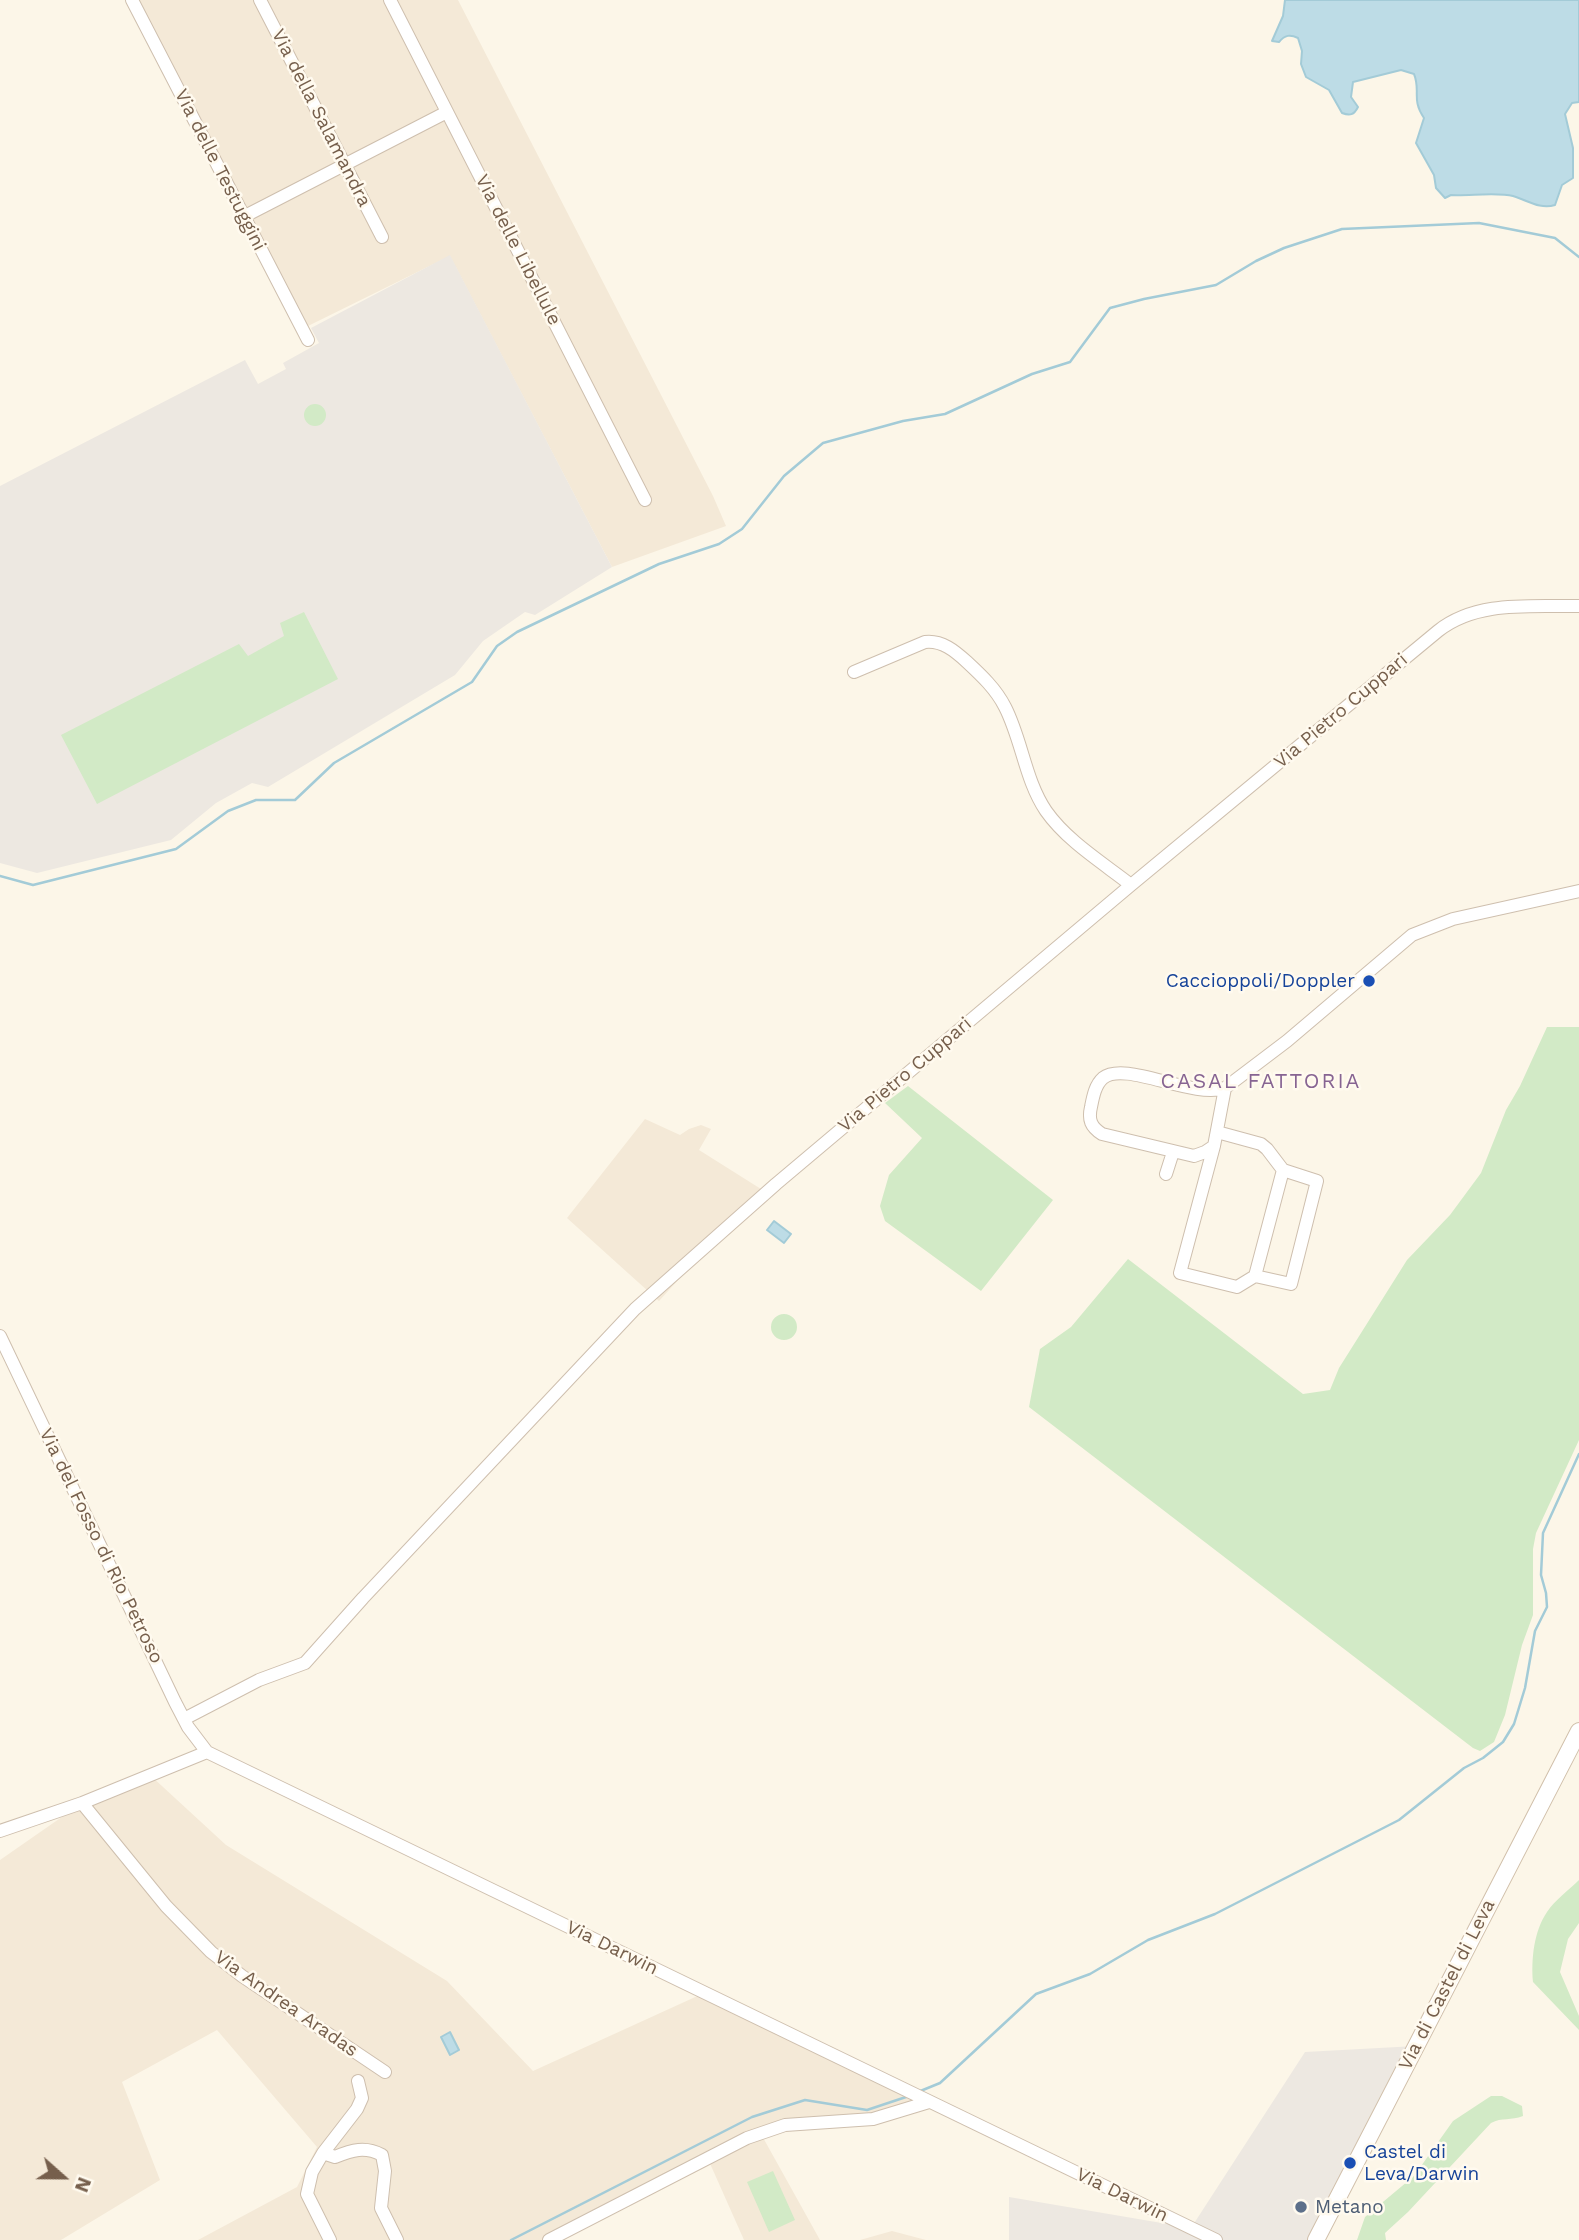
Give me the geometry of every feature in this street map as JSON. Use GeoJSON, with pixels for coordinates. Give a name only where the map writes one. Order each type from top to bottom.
{"type":"FeatureCollection","features":[{"type":"Feature","properties":{"kind":"street","name":"Via delle Testuggini"},"geometry":{"type":"LineString","coordinates":[[132,0],[308,340]]}},
{"type":"Feature","properties":{"kind":"street","name":"Via della Salamandra"},"geometry":{"type":"LineString","coordinates":[[260,0],[382,237]]}},
{"type":"Feature","properties":{"kind":"street","name":"Via delle Libellule"},"geometry":{"type":"LineString","coordinates":[[390,0],[645,499]]}},
{"type":"Feature","properties":{"kind":"street"},"geometry":{"type":"LineString","coordinates":[[243,217],[447,112]]}},
{"type":"Feature","properties":{"kind":"street","name":"Via Pietro Cuppari"},"geometry":{"type":"LineString","coordinates":[[184,1719],[259,1680],[305,1663],[635,1309],[776,1184],[1452,619],[1495,608],[1579,606]]}},
{"type":"Feature","properties":{"kind":"street"},"geometry":{"type":"LineString","coordinates":[[854,672],[925,642],[936,642],[954,651],[980,674],[1003,704],[1036,793],[1048,814],[1068,835],[1131,885]]}},
{"type":"Feature","properties":{"kind":"street"},"geometry":{"type":"LineString","coordinates":[[1214,1146],[1194,1156],[1111,1138],[1095,1129],[1090,1123],[1090,1112],[1100,1081],[1108,1075],[1122,1073],[1185,1087],[1214,1091],[1224,1088],[1287,1041],[1412,935],[1454,919],[1579,891]]}},
{"type":"Feature","properties":{"kind":"street"},"geometry":{"type":"LineString","coordinates":[[1224,1088],[1214,1146],[1180,1272],[1237,1287],[1255,1276],[1283,1170]]}},
{"type":"Feature","properties":{"kind":"street"},"geometry":{"type":"LineString","coordinates":[[1217,1132],[1264,1146],[1283,1170],[1317,1181],[1291,1284],[1255,1276]]}},
{"type":"Feature","properties":{"kind":"street"},"geometry":{"type":"LineString","coordinates":[[1166,1174],[1173,1152]]}},
{"type":"Feature","properties":{"kind":"street","name":"Via del Fosso di Rio Petroso"},"geometry":{"type":"LineString","coordinates":[[0,1336],[184,1719],[207,1752]]}},
{"type":"Feature","properties":{"kind":"street","name":"Via di Castel di Leva"},"geometry":{"type":"LineString","coordinates":[[1316,2240],[1579,1731]]}},
{"type":"Feature","properties":{"kind":"street"},"geometry":{"type":"LineString","coordinates":[[0,1831],[82,1803],[207,1752]]}},
{"type":"Feature","properties":{"kind":"street","name":"Via Darwin"},"geometry":{"type":"LineString","coordinates":[[207,1752],[1216,2240]]}},
{"type":"Feature","properties":{"kind":"street","name":"Via Andrea Aradas"},"geometry":{"type":"LineString","coordinates":[[82,1803],[166,1906],[211,1952],[242,1976],[385,2072]]}},
{"type":"Feature","properties":{"kind":"street"},"geometry":{"type":"LineString","coordinates":[[330,2240],[307,2194],[312,2172],[323,2152],[357,2109],[362,2098],[358,2081]]}},
{"type":"Feature","properties":{"kind":"street"},"geometry":{"type":"LineString","coordinates":[[549,2240],[747,2138],[785,2125],[873,2119],[929,2102]]}},
{"type":"Feature","properties":{"kind":"street"},"geometry":{"type":"LineString","coordinates":[[323,2152],[335,2157],[365,2149],[382,2155],[385,2171],[381,2208],[397,2240]]}},
{"type":"Feature","properties":{"kind":"shaded area"},"geometry":{"type":"Polygon","coordinates":[[[139,0],[458,0],[726,526],[612,567],[450,256],[306,327],[139,0]]]}},
{"type":"Feature","properties":{"kind":"shaded area"},"geometry":{"type":"Polygon","coordinates":[[[450,255],[612,567],[535,615],[525,612],[483,641],[455,675],[268,787],[252,783],[216,803],[171,840],[37,873],[0,863],[0,486],[245,360],[258,384],[286,369],[283,363],[319,343],[311,328],[450,255]]]}},
{"type":"Feature","properties":{"kind":"shaded area"},"geometry":{"type":"Polygon","coordinates":[[[645,1119],[680,1135],[701,1125],[711,1129],[699,1150],[761,1189],[659,1301],[567,1218],[645,1119]]]}},
{"type":"Feature","properties":{"kind":"shaded area"},"geometry":{"type":"Polygon","coordinates":[[[150,1775],[226,1845],[447,1981],[533,2071],[704,1993],[929,2102],[761,2134],[820,2240],[744,2240],[708,2159],[549,2240],[198,2240],[297,2187],[317,2147],[217,2030],[122,2082],[160,2180],[61,2240],[0,2240],[0,1860],[82,1803],[150,1775]]]}},
{"type":"Feature","properties":{"kind":"shaded area"},"geometry":{"type":"Polygon","coordinates":[[[1416,2046],[1316,2240],[1009,2240],[1009,2197],[1191,2228],[1305,2052],[1416,2046]]]}},
{"type":"Feature","properties":{"kind":"shaded area"},"geometry":{"type":"Polygon","coordinates":[[[892,2231],[926,2240],[860,2240],[892,2231]]]}},
{"type":"Feature","properties":{"kind":"green space"},"geometry":{"type":"Polygon","coordinates":[[[315,404],[325,411],[326,415],[319,425],[315,426],[305,419],[304,415],[311,405],[315,404]]]}},
{"type":"Feature","properties":{"kind":"green space"},"geometry":{"type":"Polygon","coordinates":[[[304,612],[338,679],[97,804],[61,735],[239,644],[248,656],[284,636],[280,623],[304,612]]]}},
{"type":"Feature","properties":{"kind":"green space"},"geometry":{"type":"Polygon","coordinates":[[[1547,1027],[1579,1027],[1579,1440],[1536,1533],[1533,1549],[1533,1615],[1522,1645],[1505,1715],[1494,1742],[1480,1751],[1029,1407],[1040,1349],[1071,1327],[1128,1259],[1303,1394],[1330,1390],[1339,1368],[1407,1260],[1450,1215],[1481,1173],[1506,1110],[1547,1027]]]}},
{"type":"Feature","properties":{"kind":"green space"},"geometry":{"type":"Polygon","coordinates":[[[908,1086],[1053,1200],[981,1291],[885,1221],[880,1206],[889,1175],[922,1138],[885,1103],[908,1086]]]}},
{"type":"Feature","properties":{"kind":"green space"},"geometry":{"type":"Polygon","coordinates":[[[784,1314],[793,1318],[797,1327],[793,1336],[784,1340],[775,1336],[771,1327],[775,1318],[784,1314]]]}},
{"type":"Feature","properties":{"kind":"green space"},"geometry":{"type":"Polygon","coordinates":[[[1579,1880],[1579,1923],[1568,1939],[1560,1972],[1579,2016],[1579,2030],[1533,1982],[1532,1973],[1534,1945],[1547,1912],[1579,1880]]]}},
{"type":"Feature","properties":{"kind":"green space"},"geometry":{"type":"Polygon","coordinates":[[[1491,2096],[1502,2096],[1522,2106],[1523,2116],[1491,2123],[1385,2233],[1386,2240],[1357,2240],[1365,2217],[1414,2176],[1453,2121],[1491,2096]]]}},
{"type":"Feature","properties":{"kind":"green space"},"geometry":{"type":"Polygon","coordinates":[[[773,2171],[795,2220],[769,2232],[747,2182],[773,2171]]]}},
{"type":"Feature","properties":{"kind":"water"},"geometry":{"type":"Polygon","coordinates":[[[1285,0],[1579,0],[1579,102],[1572,103],[1565,114],[1573,148],[1573,178],[1562,185],[1555,205],[1539,205],[1499,194],[1451,195],[1445,198],[1436,188],[1434,175],[1416,143],[1424,118],[1418,106],[1414,74],[1401,70],[1353,82],[1351,97],[1358,107],[1352,114],[1342,113],[1329,90],[1306,77],[1301,64],[1302,51],[1298,38],[1288,36],[1279,42],[1272,41],[1283,16],[1285,0]]]}},
{"type":"Feature","properties":{"kind":"water"},"geometry":{"type":"Polygon","coordinates":[[[774,1221],[791,1234],[784,1243],[767,1230],[774,1221]]]}},
{"type":"Feature","properties":{"kind":"water"},"geometry":{"type":"Polygon","coordinates":[[[450,2032],[459,2050],[450,2055],[441,2037],[450,2032]]]}},
{"type":"Feature","properties":{"kind":"waterway"},"geometry":{"type":"LineString","coordinates":[[0,876],[33,885],[176,849],[228,811],[256,800],[295,800],[334,763],[472,682],[497,646],[517,632],[659,564],[719,544],[742,529],[784,476],[823,443],[903,421],[945,414],[1032,374],[1070,362],[1110,308],[1216,285],[1284,248],[1342,229],[1479,223],[1555,238],[1579,257]]}},
{"type":"Feature","properties":{"kind":"waterway"},"geometry":{"type":"LineString","coordinates":[[918,2092],[940,2083],[1036,1994],[1090,1974],[1148,1940],[1215,1914],[1399,1820],[1464,1768],[1483,1758],[1503,1742],[1514,1724],[1525,1688],[1535,1631],[1547,1607],[1541,1575],[1543,1533],[1579,1454]]}},
{"type":"Feature","properties":{"kind":"waterway"},"geometry":{"type":"LineString","coordinates":[[511,2240],[752,2117],[805,2100],[867,2110],[909,2096]]}},
{"type":"Feature","properties":{"kind":"place","name":"Caccioppoli/Doppler"},"geometry":{"type":"Point","coordinates":[1369,981]}},
{"type":"Feature","properties":{"kind":"place","name":"Castel di Leva/Darwin"},"geometry":{"type":"Point","coordinates":[1350,2163]}},
{"type":"Feature","properties":{"kind":"place","name":"Metano"},"geometry":{"type":"Point","coordinates":[1301,2207]}},
{"type":"Feature","properties":{"kind":"district","name":"CASAL FATTORIA"},"geometry":{"type":"Point","coordinates":[1261,1082]}}]}
